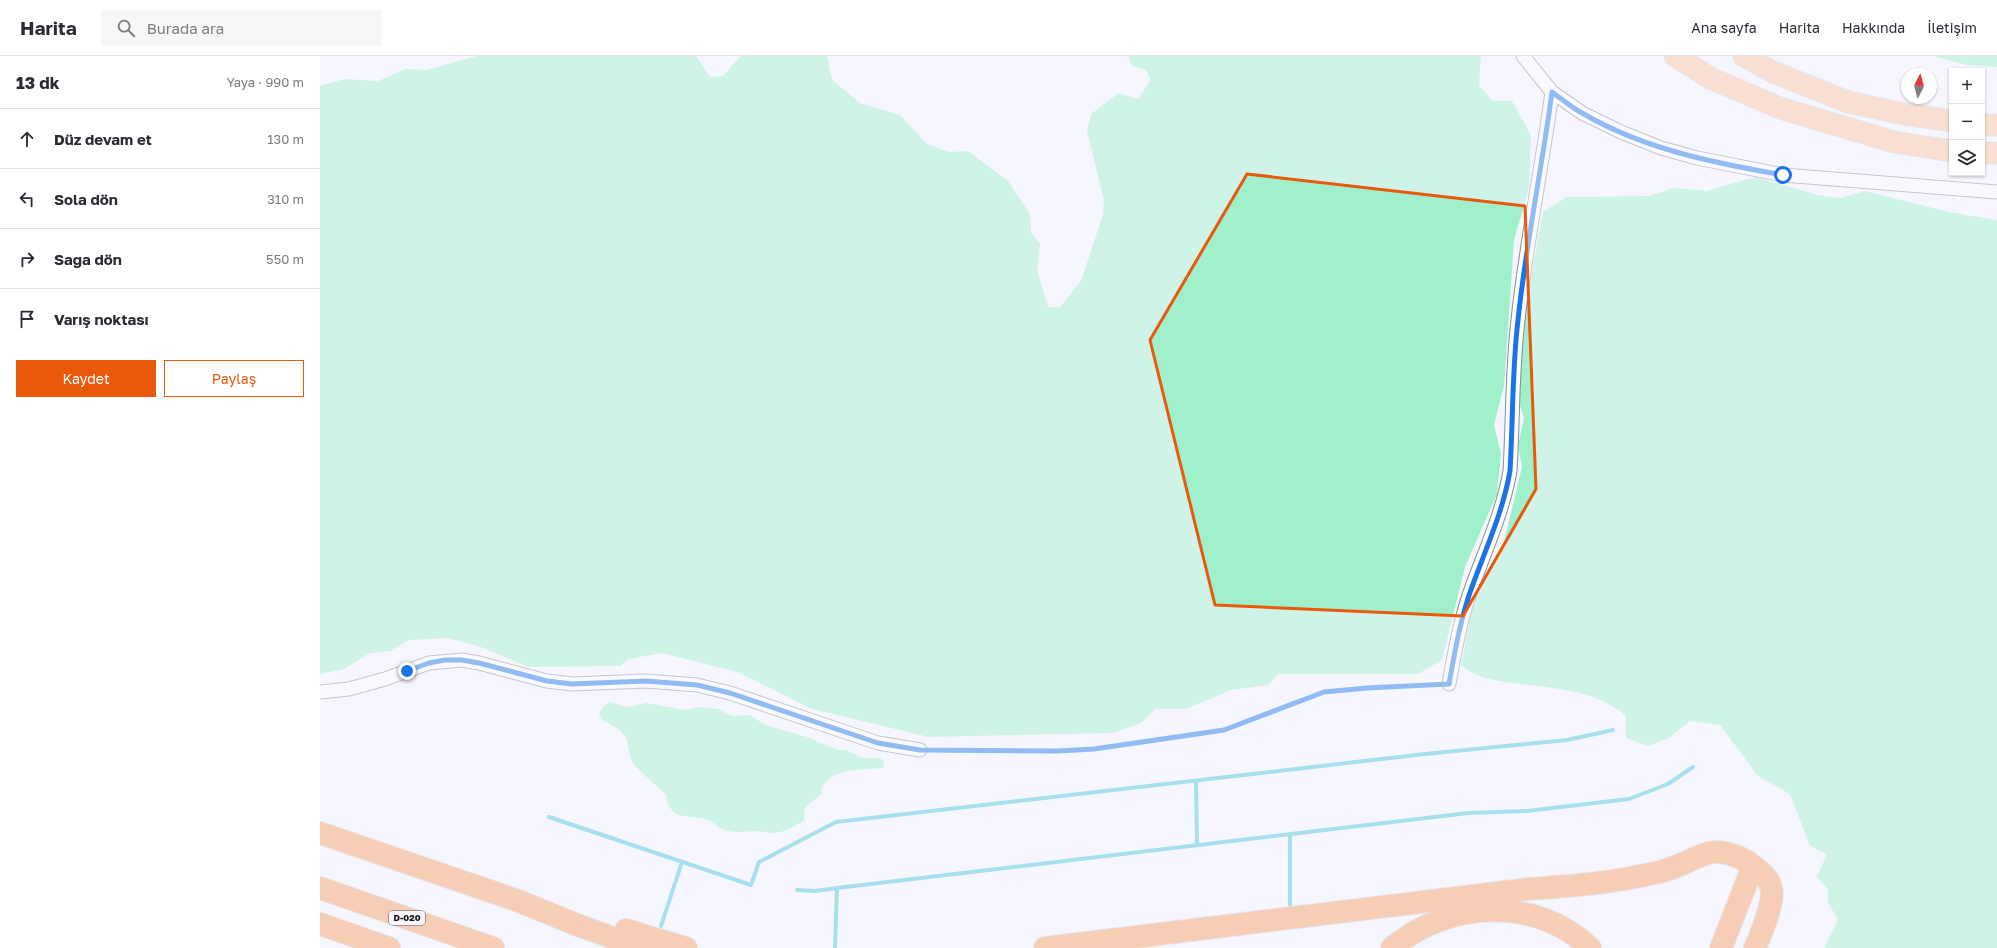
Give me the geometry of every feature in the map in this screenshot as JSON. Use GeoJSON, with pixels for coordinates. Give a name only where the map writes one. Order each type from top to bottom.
{"type":"FeatureCollection","features":[{"type":"Feature","properties":{"kind":"highway"},"geometry":{"type":"LineString","coordinates":[[320,832],[516,900],[567,921],[642,948]]}},
{"type":"Feature","properties":{"kind":"highway"},"geometry":{"type":"LineString","coordinates":[[1045,948],[1528,889],[1590,884],[1639,876],[1672,868],[1710,852],[1721,852],[1738,856],[1753,866],[1765,877],[1771,886],[1771,904],[1755,948]]}},
{"type":"Feature","properties":{"kind":"highway"},"geometry":{"type":"LineString","coordinates":[[1721,948],[1753,866]]}},
{"type":"Feature","properties":{"kind":"highway","name":"D-020"},"geometry":{"type":"LineString","coordinates":[[320,888],[493,948]]}},
{"type":"Feature","properties":{"kind":"highway"},"geometry":{"type":"LineString","coordinates":[[516,900],[560,910],[686,948]]}},
{"type":"Feature","properties":{"kind":"highway"},"geometry":{"type":"LineString","coordinates":[[1392,948],[1417,929],[1442,918],[1472,911],[1495,910],[1524,914],[1550,923],[1567,931],[1590,948]]}},
{"type":"Feature","properties":{"kind":"highway"},"geometry":{"type":"LineString","coordinates":[[320,924],[389,948]]}},
{"type":"Feature","properties":{"kind":"main road"},"geometry":{"type":"LineString","coordinates":[[1675,56],[1710,78],[1780,108],[1894,142],[1949,151]]}},
{"type":"Feature","properties":{"kind":"main road"},"geometry":{"type":"LineString","coordinates":[[1744,56],[1773,72],[1848,102],[1904,114],[1949,121]]}},
{"type":"Feature","properties":{"kind":"main road"},"geometry":{"type":"LineString","coordinates":[[1985,125],[1997,125]]}},
{"type":"Feature","properties":{"kind":"main road"},"geometry":{"type":"LineString","coordinates":[[1985,153],[1997,153]]}},
{"type":"Feature","properties":{"kind":"street"},"geometry":{"type":"LineString","coordinates":[[1523,56],[1552,92],[1582,113],[1621,132],[1661,148],[1739,168],[1783,175],[1842,181],[1997,192]]}},
{"type":"Feature","properties":{"kind":"street"},"geometry":{"type":"LineString","coordinates":[[1449,684],[1464,611],[1498,522],[1506,494],[1510,471],[1518,321],[1524,265],[1544,157],[1552,92]]}},
{"type":"Feature","properties":{"kind":"street"},"geometry":{"type":"LineString","coordinates":[[320,692],[349,689],[385,680],[429,663],[445,660],[462,660],[547,681],[572,684],[646,681],[697,685],[730,693],[878,743],[920,750]]}},
{"type":"Feature","properties":{"kind":"path"},"geometry":{"type":"LineString","coordinates":[[920,750],[1058,751],[1094,749],[1224,730],[1324,692],[1367,688],[1449,684]]}},
{"type":"Feature","properties":{"kind":"highlighted area"},"geometry":{"type":"Polygon","coordinates":[[[1247,174],[1525,206],[1536,489],[1463,616],[1215,605],[1150,340],[1247,174]]]}},
{"type":"Feature","properties":{"kind":"green space"},"geometry":{"type":"Polygon","coordinates":[[[477,56],[696,56],[710,77],[723,76],[741,56],[827,56],[832,80],[860,103],[900,115],[927,144],[949,152],[968,151],[1008,181],[1030,214],[1031,232],[1040,244],[1037,270],[1048,307],[1060,307],[1081,281],[1103,215],[1104,200],[1087,131],[1091,114],[1119,93],[1138,99],[1151,80],[1146,70],[1132,66],[1128,56],[1481,56],[1479,85],[1492,101],[1512,101],[1531,135],[1529,188],[1514,240],[1504,386],[1494,425],[1501,454],[1497,494],[1465,567],[1442,660],[1418,674],[1278,674],[1268,685],[1231,690],[1186,709],[1155,709],[1141,723],[1113,733],[929,737],[812,709],[737,672],[662,653],[628,659],[621,666],[528,667],[481,647],[448,638],[409,640],[390,651],[370,653],[344,669],[320,674],[320,86],[344,79],[378,81],[406,69],[426,70],[477,56]]]}},
{"type":"Feature","properties":{"kind":"green space"},"geometry":{"type":"Polygon","coordinates":[[[1934,56],[1997,56],[1997,67],[1967,65],[1934,56]]]}},
{"type":"Feature","properties":{"kind":"green space"},"geometry":{"type":"Polygon","coordinates":[[[1755,177],[1818,195],[1840,198],[1865,191],[1949,212],[1997,220],[1997,948],[1824,948],[1838,920],[1828,902],[1828,890],[1817,877],[1827,854],[1810,846],[1790,794],[1758,776],[1720,725],[1690,721],[1669,738],[1648,746],[1626,738],[1626,716],[1611,705],[1594,697],[1577,692],[1503,682],[1485,678],[1461,666],[1478,591],[1484,577],[1501,554],[1522,467],[1518,446],[1524,418],[1519,403],[1524,315],[1543,212],[1566,197],[1649,196],[1673,188],[1707,191],[1755,177]]]}},
{"type":"Feature","properties":{"kind":"green space"},"geometry":{"type":"Polygon","coordinates":[[[610,702],[627,707],[647,703],[684,710],[699,707],[718,709],[732,716],[750,715],[765,725],[807,737],[838,750],[846,750],[863,758],[879,758],[884,761],[883,768],[848,771],[832,777],[821,789],[822,793],[805,808],[804,820],[790,829],[773,833],[757,831],[728,831],[722,829],[709,820],[682,815],[671,809],[666,795],[634,765],[630,757],[627,739],[620,730],[601,719],[599,713],[604,706],[610,702]]]}},
{"type":"Feature","properties":{"kind":"waterway"},"geometry":{"type":"LineString","coordinates":[[549,817],[751,885],[759,862],[836,822],[1425,754],[1567,740],[1613,730]]}},
{"type":"Feature","properties":{"kind":"waterway"},"geometry":{"type":"LineString","coordinates":[[837,888],[1468,813],[1527,811],[1629,799],[1668,784],[1693,767]]}},
{"type":"Feature","properties":{"kind":"waterway"},"geometry":{"type":"LineString","coordinates":[[1196,782],[1197,844]]}},
{"type":"Feature","properties":{"kind":"waterway"},"geometry":{"type":"LineString","coordinates":[[1290,835],[1290,905]]}},
{"type":"Feature","properties":{"kind":"waterway"},"geometry":{"type":"LineString","coordinates":[[661,926],[682,862]]}},
{"type":"Feature","properties":{"kind":"waterway"},"geometry":{"type":"LineString","coordinates":[[797,890],[815,891],[837,888],[835,948]]}},
{"type":"Feature","properties":{"kind":"route"},"geometry":{"type":"LineString","coordinates":[[407,671],[429,663],[445,660],[462,660],[547,681],[572,684],[646,681],[697,685],[730,693],[878,743],[920,750],[1058,751],[1094,749],[1157,739],[1193,736],[1224,730],[1324,692],[1367,688],[1449,684],[1464,611],[1498,522],[1506,494],[1510,471],[1513,383],[1524,265],[1544,157],[1552,92],[1582,113],[1621,132],[1661,148],[1739,168],[1783,175]]}}]}
